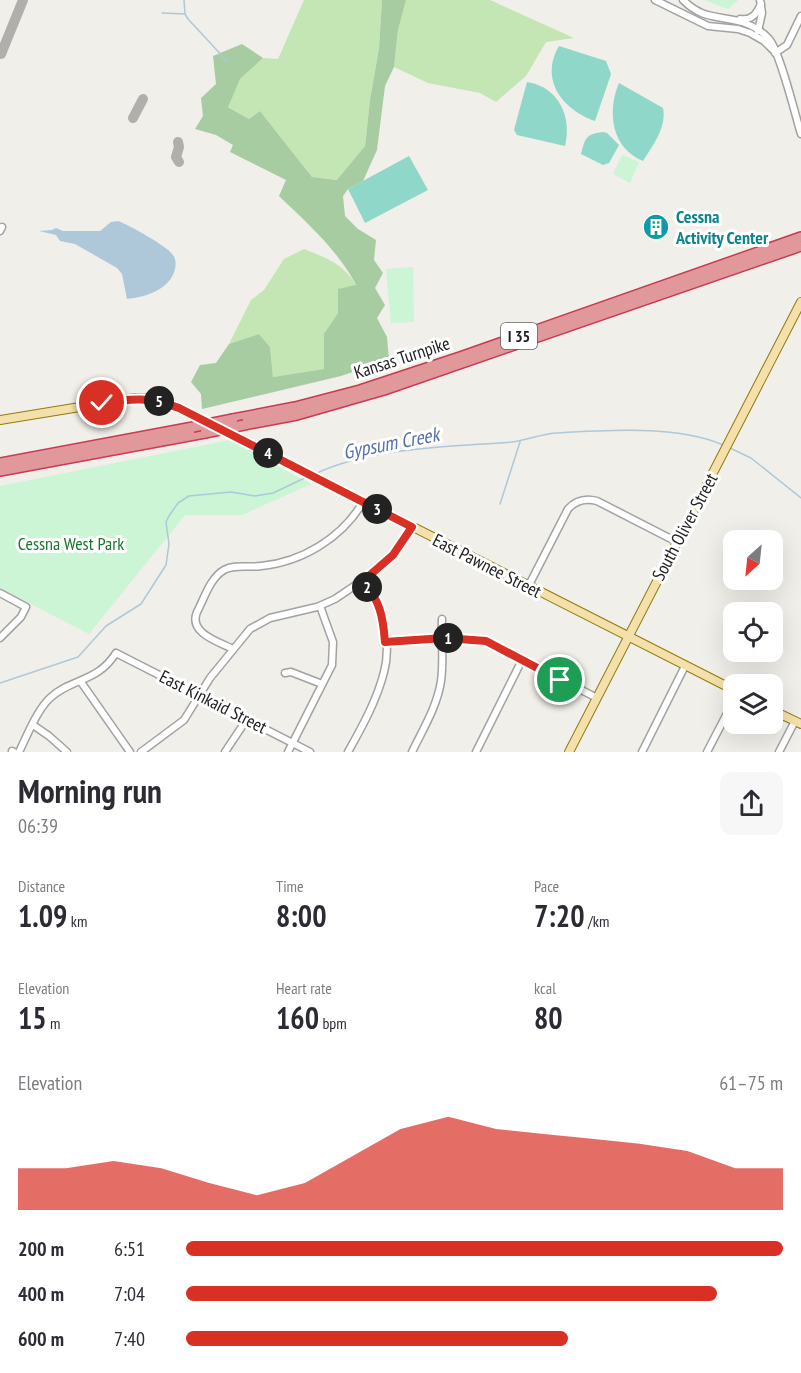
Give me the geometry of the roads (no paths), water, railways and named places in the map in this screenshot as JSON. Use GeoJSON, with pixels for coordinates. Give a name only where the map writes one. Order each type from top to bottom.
{"type":"FeatureCollection","features":[{"type":"Feature","properties":{"kind":"highway","name":"Kansas Turnpike"},"geometry":{"type":"LineString","coordinates":[[0,463],[295,407],[360,390],[801,237]]}},
{"type":"Feature","properties":{"kind":"highway","name":"Kansas Turnpike"},"geometry":{"type":"LineString","coordinates":[[0,471],[297,415],[384,390],[801,246]]}},
{"type":"Feature","properties":{"kind":"main road","name":"South Oliver Street"},"geometry":{"type":"LineString","coordinates":[[569,752],[801,302]]}},
{"type":"Feature","properties":{"kind":"main road","name":"East Pawnee Street"},"geometry":{"type":"LineString","coordinates":[[0,420],[126,399],[152,399],[171,404],[627,638],[723,685]]}},
{"type":"Feature","properties":{"kind":"main road"},"geometry":{"type":"LineString","coordinates":[[783,716],[798,723]]}},
{"type":"Feature","properties":{"kind":"street"},"geometry":{"type":"LineString","coordinates":[[655,0],[708,26],[738,29],[764,41]]}},
{"type":"Feature","properties":{"kind":"street"},"geometry":{"type":"LineString","coordinates":[[683,0],[698,13],[742,22],[757,29],[769,39],[801,134]]}},
{"type":"Feature","properties":{"kind":"street"},"geometry":{"type":"LineString","coordinates":[[727,20],[750,19],[758,12],[761,2]]}},
{"type":"Feature","properties":{"kind":"street"},"geometry":{"type":"LineString","coordinates":[[761,2],[762,13],[757,29],[775,53]]}},
{"type":"Feature","properties":{"kind":"street"},"geometry":{"type":"LineString","coordinates":[[775,53],[787,45],[792,38],[801,16]]}},
{"type":"Feature","properties":{"kind":"street"},"geometry":{"type":"LineString","coordinates":[[747,32],[757,29]]}},
{"type":"Feature","properties":{"kind":"street"},"geometry":{"type":"LineString","coordinates":[[528,587],[568,509],[578,501],[597,501],[677,542]]}},
{"type":"Feature","properties":{"kind":"street"},"geometry":{"type":"LineString","coordinates":[[233,649],[204,634],[196,625],[197,612],[219,574],[232,567],[273,565],[296,559],[344,528],[363,502]]}},
{"type":"Feature","properties":{"kind":"street"},"geometry":{"type":"LineString","coordinates":[[141,752],[184,720],[201,696],[210,678],[250,629],[270,618],[320,606],[335,599],[363,581],[393,555],[412,527]]}},
{"type":"Feature","properties":{"kind":"street"},"geometry":{"type":"LineString","coordinates":[[348,752],[377,694],[385,670],[382,615],[375,598],[363,581]]}},
{"type":"Feature","properties":{"kind":"street"},"geometry":{"type":"LineString","coordinates":[[0,593],[26,607],[21,617],[0,638]]}},
{"type":"Feature","properties":{"kind":"street"},"geometry":{"type":"LineString","coordinates":[[288,752],[332,665],[333,642],[320,606]]}},
{"type":"Feature","properties":{"kind":"street"},"geometry":{"type":"LineString","coordinates":[[412,752],[432,711],[441,682],[442,619]]}},
{"type":"Feature","properties":{"kind":"street"},"geometry":{"type":"LineString","coordinates":[[385,642],[442,638],[486,641],[597,698]]}},
{"type":"Feature","properties":{"kind":"street","name":"East Kinkaid Street"},"geometry":{"type":"LineString","coordinates":[[81,682],[110,662],[116,653],[310,752]]}},
{"type":"Feature","properties":{"kind":"street"},"geometry":{"type":"LineString","coordinates":[[476,752],[522,660]]}},
{"type":"Feature","properties":{"kind":"street"},"geometry":{"type":"LineString","coordinates":[[642,752],[685,666]]}},
{"type":"Feature","properties":{"kind":"street"},"geometry":{"type":"LineString","coordinates":[[285,673],[291,672],[322,684]]}},
{"type":"Feature","properties":{"kind":"street"},"geometry":{"type":"LineString","coordinates":[[19,752],[49,699],[74,683],[81,682],[130,752]]}},
{"type":"Feature","properties":{"kind":"street"},"geometry":{"type":"LineString","coordinates":[[225,752],[247,719]]}},
{"type":"Feature","properties":{"kind":"street"},"geometry":{"type":"LineString","coordinates":[[707,752],[723,721]]}},
{"type":"Feature","properties":{"kind":"street"},"geometry":{"type":"LineString","coordinates":[[779,752],[798,723]]}},
{"type":"Feature","properties":{"kind":"street"},"geometry":{"type":"LineString","coordinates":[[33,725],[67,752]]}},
{"type":"Feature","properties":{"kind":"waterway"},"geometry":{"type":"LineString","coordinates":[[184,0],[185,14],[188,19],[227,61]]}},
{"type":"Feature","properties":{"kind":"waterway"},"geometry":{"type":"LineString","coordinates":[[162,13],[185,14]]}},
{"type":"Feature","properties":{"kind":"waterway","name":"Gypsum Creek"},"geometry":{"type":"LineString","coordinates":[[315,474],[337,465],[386,453],[512,442],[556,433],[641,430],[686,434],[723,445]]}},
{"type":"Feature","properties":{"kind":"waterway"},"geometry":{"type":"LineString","coordinates":[[500,504],[520,442]]}},
{"type":"Feature","properties":{"kind":"waterway","name":"Gypsum Creek"},"geometry":{"type":"LineString","coordinates":[[730,448],[751,458],[801,498]]}},
{"type":"Feature","properties":{"kind":"waterway","name":"Gypsum Creek"},"geometry":{"type":"LineString","coordinates":[[0,683],[78,657],[106,626],[141,604],[166,565],[169,544],[166,522],[178,503],[189,496],[231,492],[255,496],[273,493],[307,477]]}},
{"type":"Feature","properties":{"kind":"place","name":"Cessna Activity Center"},"geometry":{"type":"Point","coordinates":[656,227]}},
{"type":"Feature","properties":{"kind":"park label","name":"Cessna West Park"},"geometry":{"type":"Point","coordinates":[71,544]}}]}
